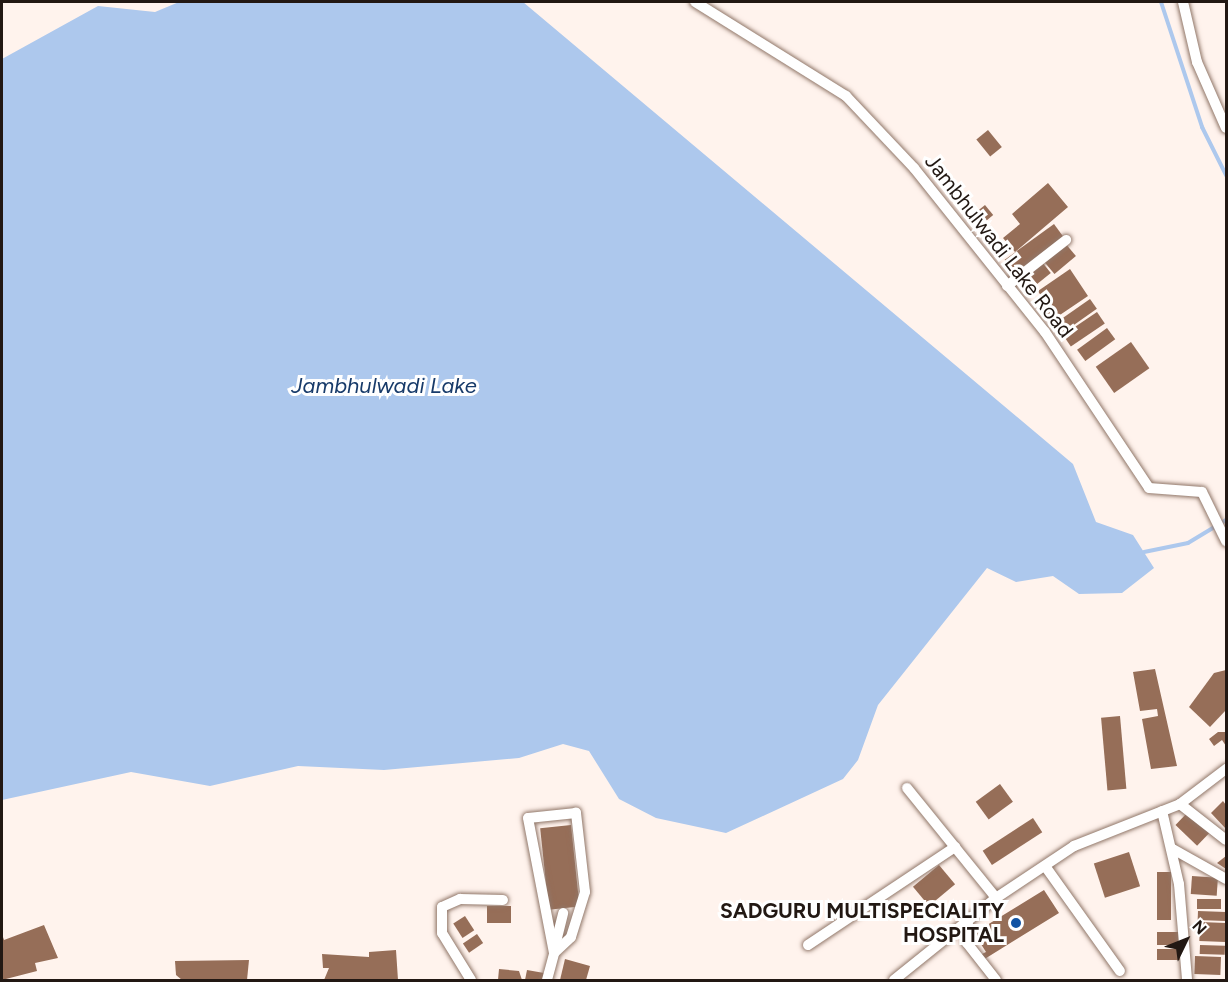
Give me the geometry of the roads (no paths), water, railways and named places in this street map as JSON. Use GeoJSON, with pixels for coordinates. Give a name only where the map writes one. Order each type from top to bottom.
{"type":"FeatureCollection","features":[{"type":"Feature","properties":{"kind":"street","name":"Jambhulwadi Lake Road"},"geometry":{"type":"LineString","coordinates":[[695,2],[846,96],[914,168],[1045,332],[1149,488],[1202,492],[1227,541]]}},
{"type":"Feature","properties":{"kind":"street"},"geometry":{"type":"LineString","coordinates":[[1183,2],[1197,62],[1227,128]]}},
{"type":"Feature","properties":{"kind":"street"},"geometry":{"type":"LineString","coordinates":[[1007,286],[1066,240]]}},
{"type":"Feature","properties":{"kind":"street"},"geometry":{"type":"LineString","coordinates":[[894,981],[996,898],[1088,838],[1180,804],[1227,770]]}},
{"type":"Feature","properties":{"kind":"street"},"geometry":{"type":"LineString","coordinates":[[907,788],[996,898]]}},
{"type":"Feature","properties":{"kind":"street"},"geometry":{"type":"LineString","coordinates":[[1180,804],[1227,840]]}},
{"type":"Feature","properties":{"kind":"street"},"geometry":{"type":"LineString","coordinates":[[1162,811],[1171,848],[1187,981]]}},
{"type":"Feature","properties":{"kind":"street"},"geometry":{"type":"LineString","coordinates":[[576,813],[585,892],[571,937],[554,953],[528,818],[576,813]]}},
{"type":"Feature","properties":{"kind":"street"},"geometry":{"type":"LineString","coordinates":[[808,945],[955,847]]}},
{"type":"Feature","properties":{"kind":"street"},"geometry":{"type":"LineString","coordinates":[[1171,848],[1227,879]]}},
{"type":"Feature","properties":{"kind":"street"},"geometry":{"type":"LineString","coordinates":[[1045,866],[1120,971]]}},
{"type":"Feature","properties":{"kind":"street"},"geometry":{"type":"LineString","coordinates":[[471,981],[442,933],[442,907],[460,899],[503,900]]}},
{"type":"Feature","properties":{"kind":"street"},"geometry":{"type":"LineString","coordinates":[[547,981],[563,913]]}},
{"type":"Feature","properties":{"kind":"street"},"geometry":{"type":"LineString","coordinates":[[969,921],[967,943],[996,981]]}},
{"type":"Feature","properties":{"kind":"water","name":"Jambhulwadi Lake"},"geometry":{"type":"Polygon","coordinates":[[[179,2],[523,2],[1073,464],[1096,522],[1133,535],[1154,568],[1122,593],[1079,594],[1053,576],[1016,582],[987,568],[878,705],[858,760],[843,779],[726,833],[656,818],[619,799],[589,751],[563,744],[519,758],[384,770],[298,766],[210,786],[131,772],[2,800],[2,59],[98,6],[155,12],[179,2]]]}},
{"type":"Feature","properties":{"kind":"waterway"},"geometry":{"type":"LineString","coordinates":[[1161,2],[1202,127],[1226,175]]}},
{"type":"Feature","properties":{"kind":"waterway"},"geometry":{"type":"LineString","coordinates":[[1144,552],[1188,543],[1226,520]]}},
{"type":"Feature","properties":{"kind":"place","name":"SADGURU MULTISPECIALITY HOSPITAL"},"geometry":{"type":"Point","coordinates":[1016,923]}}]}
